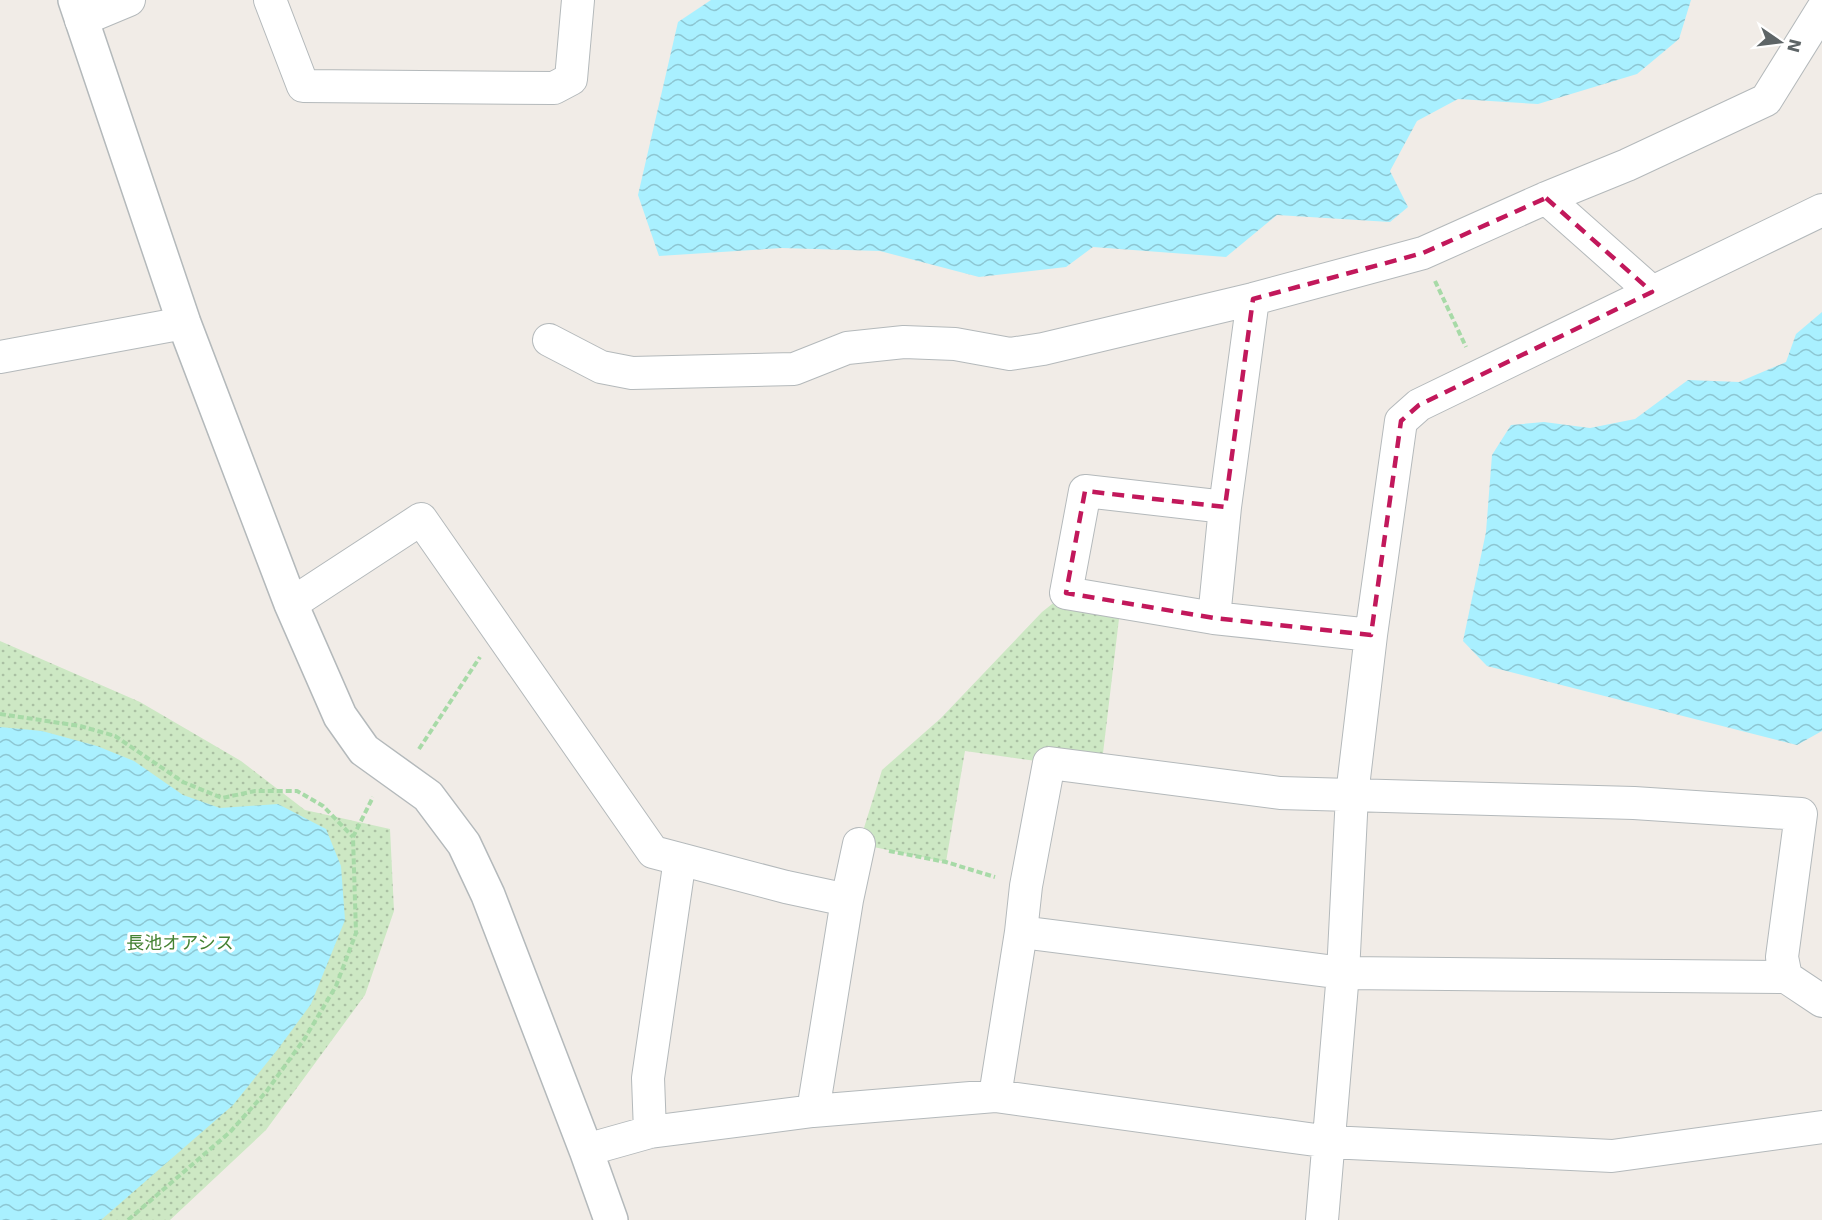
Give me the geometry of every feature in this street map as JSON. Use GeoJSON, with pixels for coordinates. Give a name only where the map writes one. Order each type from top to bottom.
{"type":"FeatureCollection","features":[{"type":"Feature","properties":{"kind":"street"},"geometry":{"type":"LineString","coordinates":[[129,0],[78,10],[184,323],[291,604],[340,716],[364,750],[428,796],[464,844],[488,895],[611,1220]]}},
{"type":"Feature","properties":{"kind":"street"},"geometry":{"type":"LineString","coordinates":[[270,0],[303,86],[542,88],[554,88],[571,79],[578,0]]}},
{"type":"Feature","properties":{"kind":"street"},"geometry":{"type":"LineString","coordinates":[[549,340],[601,367],[632,373],[794,369],[847,348],[904,342],[955,344],[1010,354],[1043,349],[1252,299],[1423,253],[1627,165],[1766,100],[1822,10]]}},
{"type":"Feature","properties":{"kind":"street"},"geometry":{"type":"LineString","coordinates":[[1546,198],[1652,292]]}},
{"type":"Feature","properties":{"kind":"street"},"geometry":{"type":"LineString","coordinates":[[1322,1220],[1342,973],[1352,795],[1371,635],[1401,421],[1419,405],[1822,210]]}},
{"type":"Feature","properties":{"kind":"street"},"geometry":{"type":"LineString","coordinates":[[1214,618],[1225,507],[1252,299]]}},
{"type":"Feature","properties":{"kind":"street"},"geometry":{"type":"LineString","coordinates":[[0,357],[184,323]]}},
{"type":"Feature","properties":{"kind":"street"},"geometry":{"type":"LineString","coordinates":[[1225,507],[1085,491],[1066,593],[1214,618],[1371,635]]}},
{"type":"Feature","properties":{"kind":"street"},"geometry":{"type":"LineString","coordinates":[[291,604],[421,519],[653,852],[786,887],[847,900]]}},
{"type":"Feature","properties":{"kind":"street"},"geometry":{"type":"LineString","coordinates":[[995,1096],[1026,886],[1049,763],[1280,793],[1634,803],[1801,814],[1782,957],[1786,977]]}},
{"type":"Feature","properties":{"kind":"street"},"geometry":{"type":"LineString","coordinates":[[813,1111],[847,900],[859,844]]}},
{"type":"Feature","properties":{"kind":"street"},"geometry":{"type":"LineString","coordinates":[[650,1132],[648,1078],[680,859]]}},
{"type":"Feature","properties":{"kind":"street"},"geometry":{"type":"LineString","coordinates":[[1021,932],[1342,973],[1786,977],[1822,1001]]}},
{"type":"Feature","properties":{"kind":"street"},"geometry":{"type":"LineString","coordinates":[[586,1150],[650,1132],[813,1111],[995,1096],[1330,1142],[1612,1156],[1822,1127]]}},
{"type":"Feature","properties":{"kind":"path"},"geometry":{"type":"LineString","coordinates":[[1423,253],[1479,375]]}},
{"type":"Feature","properties":{"kind":"path"},"geometry":{"type":"LineString","coordinates":[[128,1220],[237,1124],[266,1092],[305,1038],[336,986],[356,933],[354,837],[394,772],[498,629]]}},
{"type":"Feature","properties":{"kind":"path"},"geometry":{"type":"LineString","coordinates":[[0,714],[80,726],[115,735],[183,782],[222,798],[255,791],[297,791],[323,806],[354,837]]}},
{"type":"Feature","properties":{"kind":"path"},"geometry":{"type":"LineString","coordinates":[[859,844],[946,862],[1026,886]]}},
{"type":"Feature","properties":{"kind":"highlighted area"},"geometry":{"type":"Polygon","coordinates":[[[1546,198],[1652,292],[1419,405],[1401,421],[1371,635],[1214,618],[1066,593],[1085,491],[1225,507],[1253,299],[1423,253],[1546,198]]]}},
{"type":"Feature","properties":{"kind":"green space"},"geometry":{"type":"Polygon","coordinates":[[[1066,593],[1121,602],[1101,770],[965,751],[946,862],[859,844],[882,770],[941,718],[1042,612],[1066,593]]]}},
{"type":"Feature","properties":{"kind":"green space","name":"長池オアシス"},"geometry":{"type":"Polygon","coordinates":[[[0,641],[140,702],[241,761],[305,810],[390,829],[394,911],[365,995],[266,1130],[170,1220],[0,1220],[0,641]]]}},
{"type":"Feature","properties":{"kind":"water"},"geometry":{"type":"Polygon","coordinates":[[[711,0],[1691,0],[1679,39],[1637,74],[1538,104],[1458,99],[1417,121],[1390,171],[1408,207],[1390,222],[1277,215],[1226,257],[1093,247],[1066,267],[979,277],[880,251],[782,248],[659,256],[638,195],[678,22],[711,0]]]}},
{"type":"Feature","properties":{"kind":"water"},"geometry":{"type":"Polygon","coordinates":[[[1822,312],[1822,731],[1797,745],[1487,666],[1463,641],[1486,532],[1492,455],[1511,425],[1544,422],[1590,428],[1635,419],[1688,380],[1739,382],[1786,362],[1796,334],[1822,312]]]}},
{"type":"Feature","properties":{"kind":"water","name":"長池オアシス"},"geometry":{"type":"Polygon","coordinates":[[[0,727],[42,731],[97,746],[134,761],[183,795],[220,808],[278,804],[326,829],[341,866],[345,920],[311,1004],[233,1105],[101,1220],[0,1220],[0,727]]]}}]}
